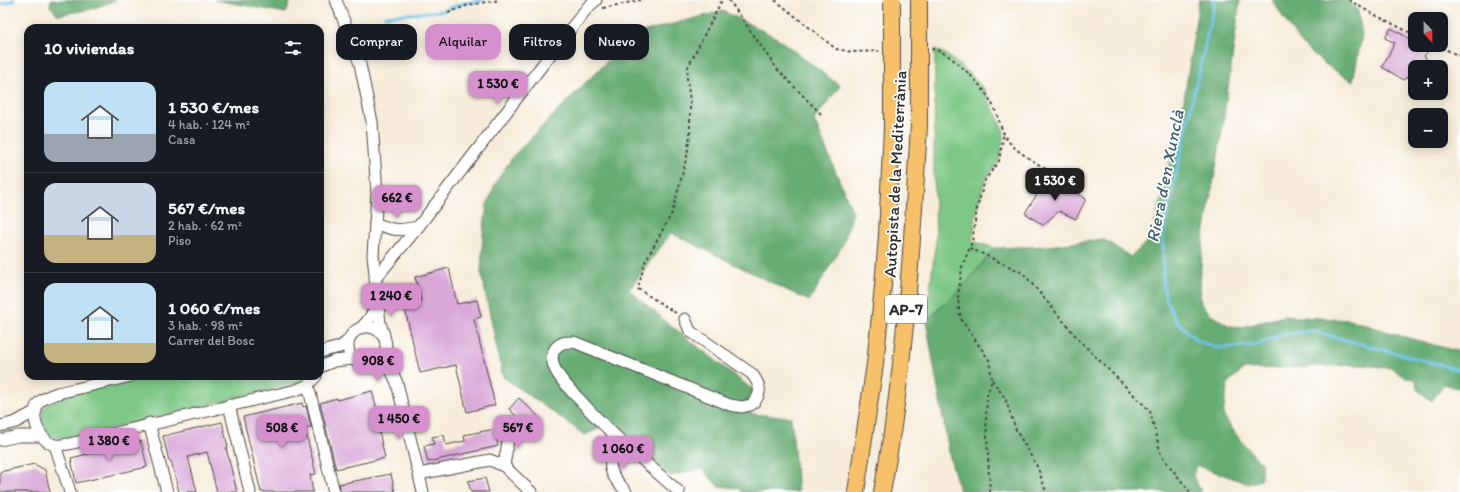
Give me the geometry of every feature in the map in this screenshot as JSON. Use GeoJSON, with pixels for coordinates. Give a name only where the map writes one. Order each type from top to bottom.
{"type":"FeatureCollection","features":[{"type":"Feature","properties":{"kind":"highway","name":"Autopista de la Mediterrània"},"geometry":{"type":"LineString","coordinates":[[856,492],[875,364],[887,235],[892,126],[892,0]]}},
{"type":"Feature","properties":{"kind":"highway","name":"Autopista de la Mediterrània"},"geometry":{"type":"LineString","coordinates":[[882,492],[894,421],[908,297],[919,125],[919,0]]}},
{"type":"Feature","properties":{"kind":"street"},"geometry":{"type":"LineString","coordinates":[[336,0],[360,64],[372,122],[377,193],[374,255],[380,323],[386,340],[388,363],[397,382],[423,492]]}},
{"type":"Feature","properties":{"kind":"street"},"geometry":{"type":"LineString","coordinates":[[375,278],[418,227],[547,59],[592,4]]}},
{"type":"Feature","properties":{"kind":"street"},"geometry":{"type":"LineString","coordinates":[[375,223],[388,229],[400,231],[418,227]]}},
{"type":"Feature","properties":{"kind":"street"},"geometry":{"type":"LineString","coordinates":[[378,302],[369,319],[362,327],[353,333],[349,340],[349,353],[353,359],[360,364],[369,365],[384,372],[397,382]]}},
{"type":"Feature","properties":{"kind":"street"},"geometry":{"type":"LineString","coordinates":[[679,492],[603,425],[560,378],[554,369],[552,361],[553,352],[557,346],[563,342],[574,342],[730,406],[752,406],[759,396],[760,388],[752,374],[690,331],[685,319]]}},
{"type":"Feature","properties":{"kind":"street"},"geometry":{"type":"LineString","coordinates":[[362,327],[374,327],[384,335]]}},
{"type":"Feature","properties":{"kind":"street"},"geometry":{"type":"LineString","coordinates":[[324,351],[340,347],[349,340]]}},
{"type":"Feature","properties":{"kind":"street"},"geometry":{"type":"LineString","coordinates":[[369,365],[377,363],[386,353]]}},
{"type":"Feature","properties":{"kind":"street"},"geometry":{"type":"LineString","coordinates":[[324,365],[334,361],[353,359]]}},
{"type":"Feature","properties":{"kind":"street"},"geometry":{"type":"LineString","coordinates":[[114,380],[54,394],[41,400],[36,411],[35,422],[41,436],[49,443],[55,445],[69,444],[296,390],[308,385],[312,380]]}},
{"type":"Feature","properties":{"kind":"street"},"geometry":{"type":"LineString","coordinates":[[308,385],[334,492]]}},
{"type":"Feature","properties":{"kind":"street"},"geometry":{"type":"LineString","coordinates":[[229,405],[250,492]]}},
{"type":"Feature","properties":{"kind":"street"},"geometry":{"type":"LineString","coordinates":[[0,426],[16,422],[36,411]]}},
{"type":"Feature","properties":{"kind":"street"},"geometry":{"type":"LineString","coordinates":[[149,424],[167,492]]}},
{"type":"Feature","properties":{"kind":"street"},"geometry":{"type":"LineString","coordinates":[[504,466],[510,428]]}},
{"type":"Feature","properties":{"kind":"street"},"geometry":{"type":"LineString","coordinates":[[0,440],[19,436],[41,436]]}},
{"type":"Feature","properties":{"kind":"street"},"geometry":{"type":"LineString","coordinates":[[55,445],[70,492]]}},
{"type":"Feature","properties":{"kind":"street"},"geometry":{"type":"LineString","coordinates":[[626,492],[613,476],[610,464],[612,454],[630,448]]}},
{"type":"Feature","properties":{"kind":"street"},"geometry":{"type":"LineString","coordinates":[[419,474],[490,460],[504,466],[531,492]]}},
{"type":"Feature","properties":{"kind":"path"},"geometry":{"type":"LineString","coordinates":[[448,13],[468,6],[500,0]]}},
{"type":"Feature","properties":{"kind":"path"},"geometry":{"type":"LineString","coordinates":[[592,4],[595,9],[607,8],[641,0]]}},
{"type":"Feature","properties":{"kind":"path"},"geometry":{"type":"LineString","coordinates":[[685,319],[638,288],[645,262],[672,213],[687,156],[690,127],[690,100],[687,78],[688,67],[722,0]]}},
{"type":"Feature","properties":{"kind":"path"},"geometry":{"type":"LineString","coordinates":[[729,0],[777,68],[821,114]]}},
{"type":"Feature","properties":{"kind":"path"},"geometry":{"type":"LineString","coordinates":[[1349,0],[1408,32]]}},
{"type":"Feature","properties":{"kind":"path"},"geometry":{"type":"LineString","coordinates":[[1448,50],[1460,56]]}},
{"type":"Feature","properties":{"kind":"path"},"geometry":{"type":"LineString","coordinates":[[990,492],[986,420],[987,395],[992,380],[989,360],[961,319],[958,296],[962,267],[972,242],[977,208],[985,180],[999,161],[1004,132]]}},
{"type":"Feature","properties":{"kind":"path"},"geometry":{"type":"LineString","coordinates":[[970,248],[1023,272],[1080,341],[1150,411],[1161,455],[1190,492]]}},
{"type":"Feature","properties":{"kind":"path"},"geometry":{"type":"LineString","coordinates":[[992,380],[1005,398],[1016,430],[1038,468],[1046,492]]}},
{"type":"Feature","properties":{"kind":"green space"},"geometry":{"type":"Polygon","coordinates":[[[51,0],[116,0],[92,9],[58,15],[50,6],[51,0]]]}},
{"type":"Feature","properties":{"kind":"green space"},"geometry":{"type":"Polygon","coordinates":[[[215,0],[291,0],[286,13],[215,0]]]}},
{"type":"Feature","properties":{"kind":"green space"},"geometry":{"type":"Polygon","coordinates":[[[1199,0],[1240,0],[1203,249],[1200,286],[1201,304],[1213,316],[1228,325],[1239,328],[1284,316],[1350,320],[1460,352],[1460,389],[1444,384],[1432,401],[1420,392],[1415,380],[1401,375],[1392,368],[1362,365],[1244,369],[1228,382],[1223,415],[1240,440],[1261,463],[1261,480],[1249,484],[1196,465],[1193,476],[1201,492],[960,492],[950,458],[926,321],[967,282],[994,248],[1048,246],[1103,239],[1131,257],[1151,238],[1181,120],[1199,0]]]}},
{"type":"Feature","properties":{"kind":"green space"},"geometry":{"type":"Polygon","coordinates":[[[1272,0],[1349,0],[1358,11],[1362,35],[1353,81],[1330,67],[1304,46],[1272,0]]]}},
{"type":"Feature","properties":{"kind":"green space"},"geometry":{"type":"Polygon","coordinates":[[[723,11],[777,38],[840,86],[814,120],[853,213],[843,244],[809,301],[671,233],[629,290],[669,324],[753,390],[750,414],[791,417],[798,492],[742,492],[737,488],[718,486],[702,469],[670,476],[611,423],[585,435],[503,377],[481,272],[483,233],[487,205],[496,182],[514,155],[608,60],[649,60],[649,30],[723,11]]]}},
{"type":"Feature","properties":{"kind":"green space"},"geometry":{"type":"Polygon","coordinates":[[[935,49],[944,53],[967,71],[984,89],[1004,132],[999,161],[985,180],[977,208],[972,241],[994,248],[967,282],[926,321],[936,241],[934,169],[935,49]]]}},
{"type":"Feature","properties":{"kind":"green space"},"geometry":{"type":"Polygon","coordinates":[[[131,380],[302,380],[298,383],[71,438],[61,438],[51,435],[44,427],[42,422],[45,408],[50,402],[59,397],[131,380]]]}},
{"type":"Feature","properties":{"kind":"building"},"geometry":{"type":"Polygon","coordinates":[[[1391,28],[1408,38],[1408,52],[1427,52],[1424,56],[1427,60],[1408,60],[1408,77],[1404,80],[1382,67],[1395,43],[1385,38],[1391,28]]]}},
{"type":"Feature","properties":{"kind":"building"},"geometry":{"type":"Polygon","coordinates":[[[1049,176],[1086,199],[1076,219],[1059,211],[1043,225],[1025,213],[1049,176]]]}},
{"type":"Feature","properties":{"kind":"building"},"geometry":{"type":"Polygon","coordinates":[[[449,268],[457,304],[477,300],[481,317],[474,319],[495,405],[467,412],[456,365],[420,373],[404,305],[421,301],[415,277],[449,268]]]}},
{"type":"Feature","properties":{"kind":"building"},"geometry":{"type":"Polygon","coordinates":[[[372,391],[379,417],[376,418],[385,458],[336,469],[320,403],[372,391]]]}},
{"type":"Feature","properties":{"kind":"building"},"geometry":{"type":"Polygon","coordinates":[[[519,398],[539,417],[529,428],[509,409],[519,398]]]}},
{"type":"Feature","properties":{"kind":"building"},"geometry":{"type":"Polygon","coordinates":[[[302,403],[303,407],[306,406],[311,427],[305,429],[316,474],[310,475],[313,492],[261,492],[243,417],[302,403]]]}},
{"type":"Feature","properties":{"kind":"building"},"geometry":{"type":"Polygon","coordinates":[[[222,422],[228,447],[226,448],[237,492],[217,492],[207,452],[188,457],[197,492],[179,492],[163,436],[222,422]]]}},
{"type":"Feature","properties":{"kind":"building"},"geometry":{"type":"Polygon","coordinates":[[[495,429],[498,446],[428,462],[424,446],[434,444],[432,437],[444,435],[446,445],[465,441],[464,435],[495,429]]]}},
{"type":"Feature","properties":{"kind":"building"},"geometry":{"type":"Polygon","coordinates":[[[141,441],[147,467],[76,483],[71,458],[141,441]]]}},
{"type":"Feature","properties":{"kind":"building"},"geometry":{"type":"Polygon","coordinates":[[[34,464],[45,470],[50,492],[0,492],[0,472],[34,464]]]}},
{"type":"Feature","properties":{"kind":"building"},"geometry":{"type":"Polygon","coordinates":[[[391,474],[395,492],[341,492],[339,484],[391,474]]]}},
{"type":"Feature","properties":{"kind":"building"},"geometry":{"type":"Polygon","coordinates":[[[485,478],[489,492],[471,492],[468,481],[485,478]]]}},
{"type":"Feature","properties":{"kind":"waterway","name":"Riera d'en Xunclà"},"geometry":{"type":"LineString","coordinates":[[0,5],[14,0]]}},
{"type":"Feature","properties":{"kind":"waterway","name":"Riera d'en Xunclà"},"geometry":{"type":"LineString","coordinates":[[385,16],[442,11],[461,4],[483,0]]}},
{"type":"Feature","properties":{"kind":"waterway","name":"Riera d'en Xunclà"},"geometry":{"type":"LineString","coordinates":[[1215,0],[1163,232],[1163,282],[1166,300],[1176,320],[1196,340],[1217,348],[1257,345],[1284,334],[1312,331],[1460,370]]}}]}
